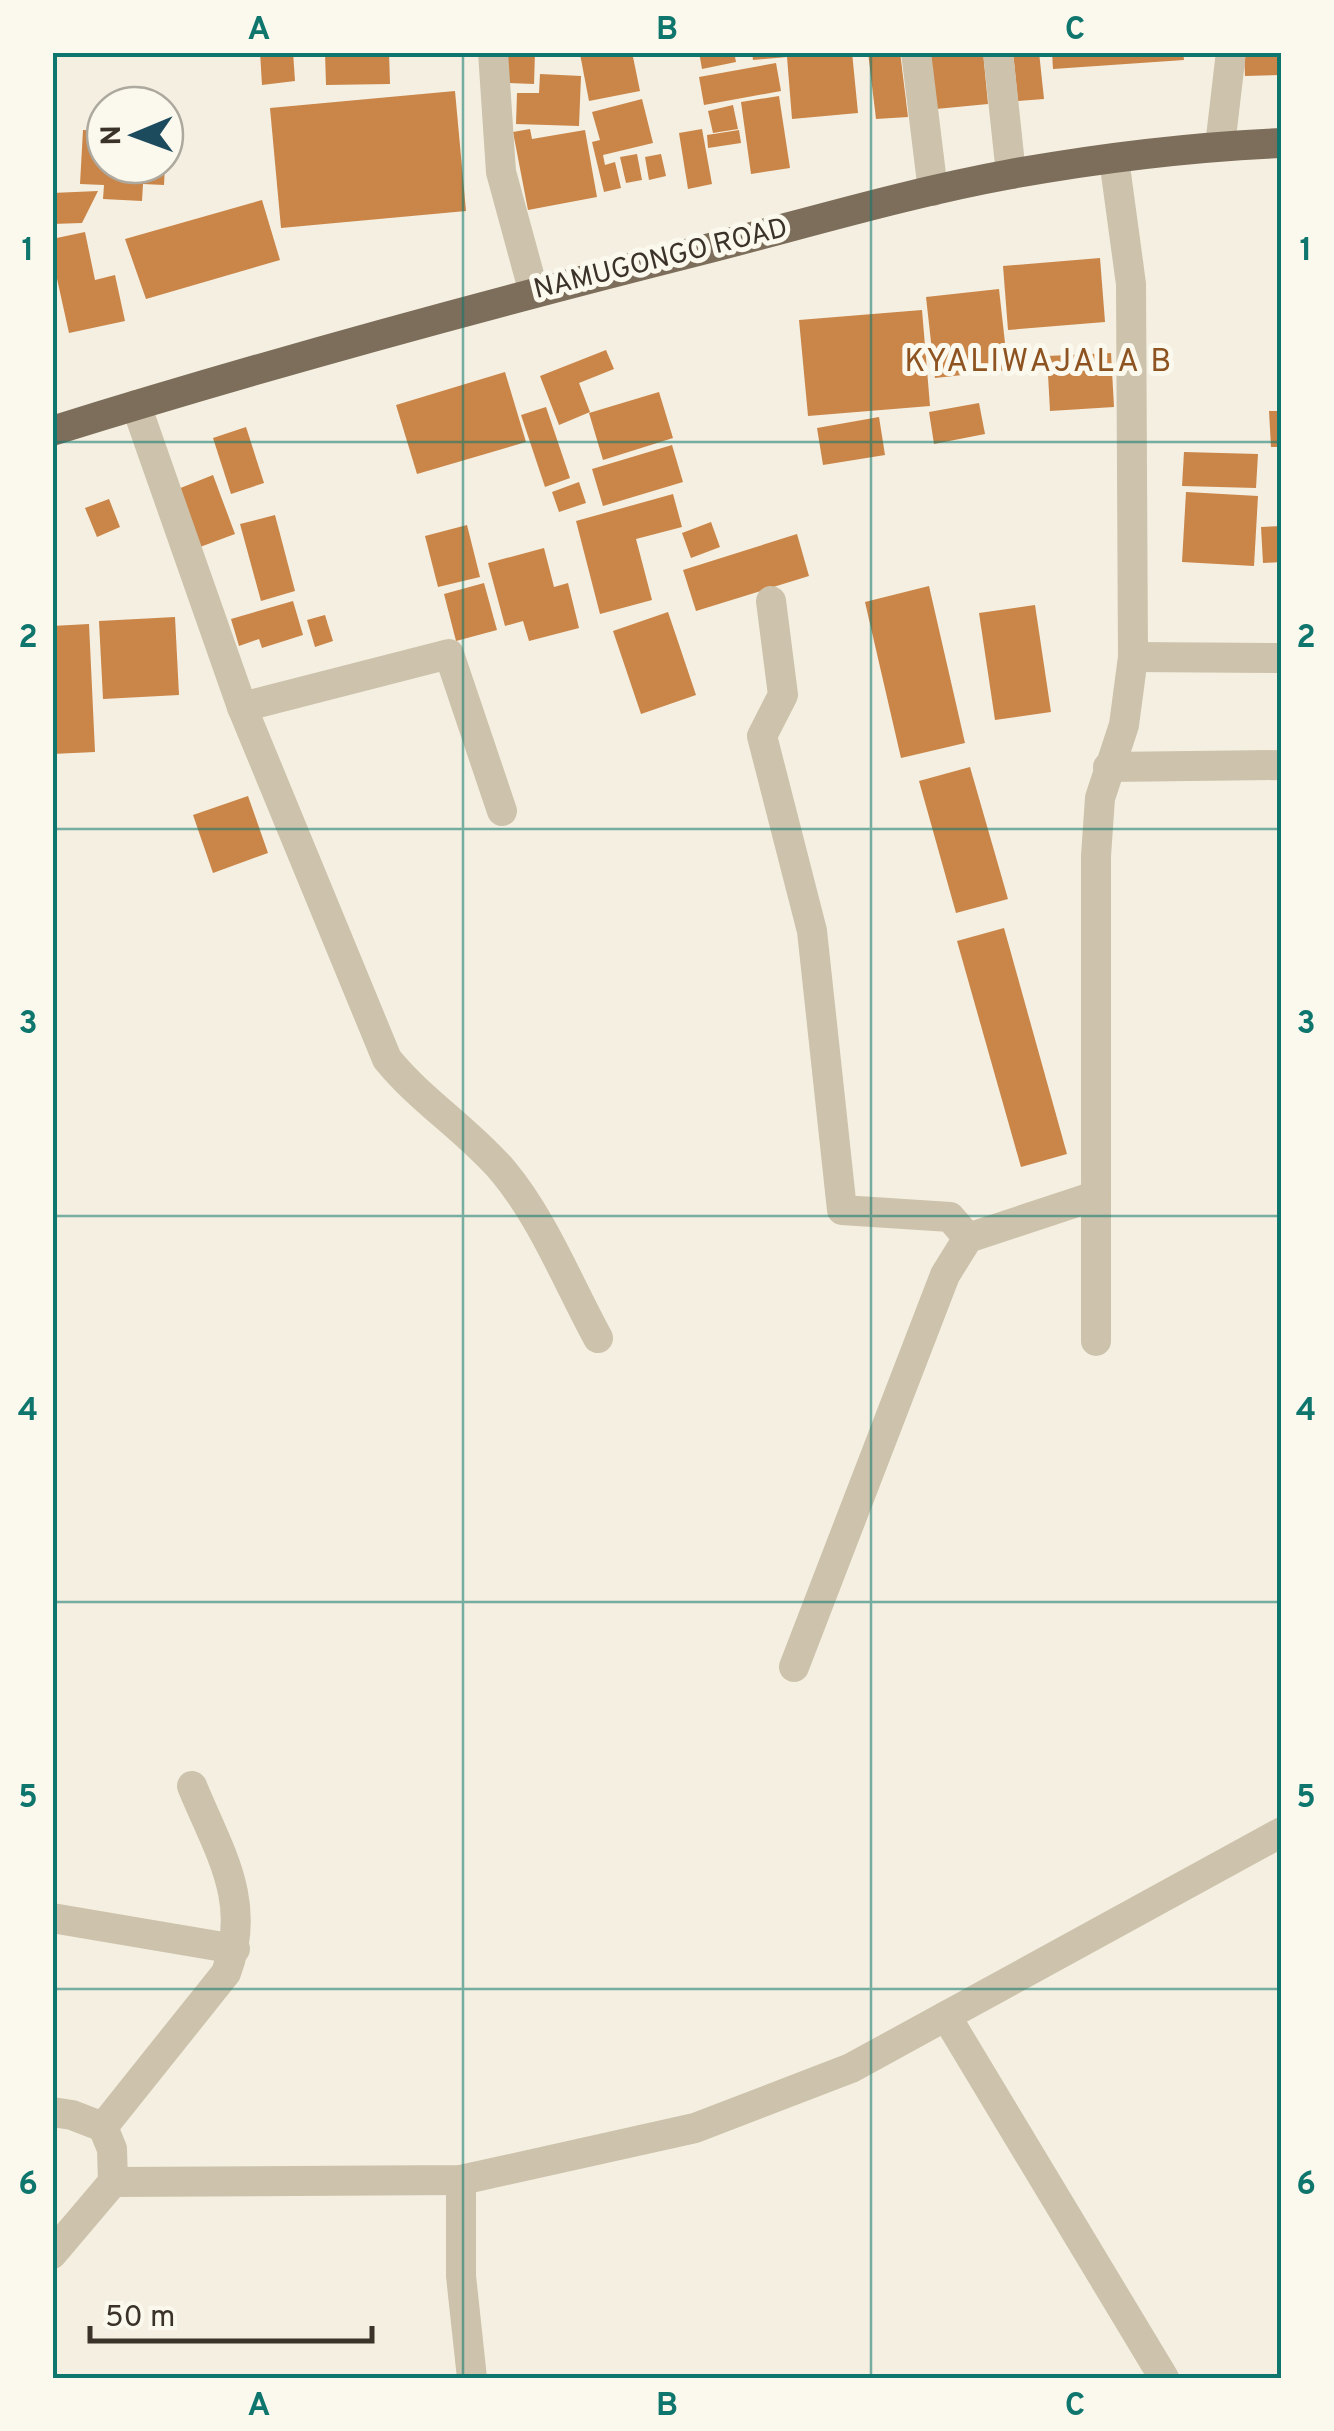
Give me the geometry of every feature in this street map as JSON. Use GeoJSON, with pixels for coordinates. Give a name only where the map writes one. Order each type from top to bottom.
{"type":"FeatureCollection","features":[{"type":"Feature","properties":{"kind":"main road","name":"NAMUGONGO ROAD"},"geometry":{"type":"LineString","coordinates":[[52,431],[534,293],[932,191],[1011,174],[1114,159],[1220,146],[1282,144]]}},
{"type":"Feature","properties":{"kind":"street"},"geometry":{"type":"LineString","coordinates":[[493,52],[501,172],[534,293]]}},
{"type":"Feature","properties":{"kind":"street"},"geometry":{"type":"LineString","coordinates":[[916,52],[932,191]]}},
{"type":"Feature","properties":{"kind":"street"},"geometry":{"type":"LineString","coordinates":[[998,52],[1011,174]]}},
{"type":"Feature","properties":{"kind":"street"},"geometry":{"type":"LineString","coordinates":[[1220,146],[1231,52]]}},
{"type":"Feature","properties":{"kind":"street"},"geometry":{"type":"LineString","coordinates":[[1096,1342],[1096,856],[1100,798],[1124,725],[1134,657],[1131,284],[1114,159]]}},
{"type":"Feature","properties":{"kind":"street"},"geometry":{"type":"LineString","coordinates":[[136,405],[242,707],[387,1059],[409,1086],[502,1169],[527,1204],[598,1338]]}},
{"type":"Feature","properties":{"kind":"street"},"geometry":{"type":"LineString","coordinates":[[771,601],[783,695],[762,736],[812,931],[842,1210],[950,1217],[968,1238]]}},
{"type":"Feature","properties":{"kind":"street"},"geometry":{"type":"LineString","coordinates":[[242,707],[449,654],[502,811]]}},
{"type":"Feature","properties":{"kind":"street"},"geometry":{"type":"LineString","coordinates":[[1134,657],[1282,658]]}},
{"type":"Feature","properties":{"kind":"street"},"geometry":{"type":"LineString","coordinates":[[1108,767],[1282,766]]}},
{"type":"Feature","properties":{"kind":"street"},"geometry":{"type":"LineString","coordinates":[[794,1667],[944,1275],[968,1238],[1095,1196]]}},
{"type":"Feature","properties":{"kind":"street"},"geometry":{"type":"LineString","coordinates":[[103,2128],[226,1973],[236,1949],[239,1922],[234,1889],[192,1786]]}},
{"type":"Feature","properties":{"kind":"street"},"geometry":{"type":"LineString","coordinates":[[113,2182],[461,2180],[695,2128],[852,2068],[1282,1832]]}},
{"type":"Feature","properties":{"kind":"street"},"geometry":{"type":"LineString","coordinates":[[52,1918],[236,1949]]}},
{"type":"Feature","properties":{"kind":"street"},"geometry":{"type":"LineString","coordinates":[[946,2016],[1164,2378]]}},
{"type":"Feature","properties":{"kind":"street"},"geometry":{"type":"LineString","coordinates":[[52,2112],[72,2115],[103,2128],[112,2149],[113,2182],[52,2254]]}},
{"type":"Feature","properties":{"kind":"street"},"geometry":{"type":"LineString","coordinates":[[461,2180],[462,2276],[472,2378]]}},
{"type":"Feature","properties":{"kind":"building"},"geometry":{"type":"Polygon","coordinates":[[[260,52],[293,52],[295,81],[262,85],[260,52]]]}},
{"type":"Feature","properties":{"kind":"building"},"geometry":{"type":"Polygon","coordinates":[[[325,52],[389,52],[390,84],[326,85],[325,52]]]}},
{"type":"Feature","properties":{"kind":"building"},"geometry":{"type":"Polygon","coordinates":[[[506,52],[535,52],[534,84],[505,83],[506,52]]]}},
{"type":"Feature","properties":{"kind":"building"},"geometry":{"type":"Polygon","coordinates":[[[632,52],[640,91],[589,101],[580,54],[632,52]]]}},
{"type":"Feature","properties":{"kind":"building"},"geometry":{"type":"Polygon","coordinates":[[[699,52],[734,52],[736,62],[702,69],[699,52]]]}},
{"type":"Feature","properties":{"kind":"building"},"geometry":{"type":"Polygon","coordinates":[[[752,52],[852,52],[858,113],[792,119],[787,57],[753,60],[752,52]]]}},
{"type":"Feature","properties":{"kind":"building"},"geometry":{"type":"Polygon","coordinates":[[[868,52],[900,52],[908,117],[876,119],[868,52]]]}},
{"type":"Feature","properties":{"kind":"building"},"geometry":{"type":"Polygon","coordinates":[[[930,52],[983,52],[988,104],[936,109],[930,52]]]}},
{"type":"Feature","properties":{"kind":"building"},"geometry":{"type":"Polygon","coordinates":[[[1013,52],[1039,52],[1044,99],[1018,101],[1013,52]]]}},
{"type":"Feature","properties":{"kind":"building"},"geometry":{"type":"Polygon","coordinates":[[[1052,52],[1183,52],[1184,60],[1053,69],[1052,52]]]}},
{"type":"Feature","properties":{"kind":"building"},"geometry":{"type":"Polygon","coordinates":[[[1244,52],[1282,52],[1282,75],[1245,76],[1244,52]]]}},
{"type":"Feature","properties":{"kind":"building"},"geometry":{"type":"Polygon","coordinates":[[[776,63],[781,91],[704,105],[699,77],[776,63]]]}},
{"type":"Feature","properties":{"kind":"building"},"geometry":{"type":"Polygon","coordinates":[[[540,74],[581,76],[579,126],[516,124],[517,93],[539,93],[540,74]]]}},
{"type":"Feature","properties":{"kind":"building"},"geometry":{"type":"Polygon","coordinates":[[[455,91],[466,211],[281,228],[270,108],[455,91]]]}},
{"type":"Feature","properties":{"kind":"building"},"geometry":{"type":"Polygon","coordinates":[[[779,96],[790,168],[751,174],[741,102],[779,96]]]}},
{"type":"Feature","properties":{"kind":"building"},"geometry":{"type":"Polygon","coordinates":[[[642,99],[653,143],[603,155],[605,165],[615,162],[621,188],[604,192],[592,142],[600,140],[592,112],[642,99]]]}},
{"type":"Feature","properties":{"kind":"building"},"geometry":{"type":"Polygon","coordinates":[[[733,105],[738,129],[713,133],[708,111],[733,105]]]}},
{"type":"Feature","properties":{"kind":"building"},"geometry":{"type":"Polygon","coordinates":[[[530,129],[532,139],[585,130],[597,197],[528,210],[513,132],[530,129]]]}},
{"type":"Feature","properties":{"kind":"building"},"geometry":{"type":"Polygon","coordinates":[[[702,129],[712,184],[688,189],[679,133],[702,129]]]}},
{"type":"Feature","properties":{"kind":"building"},"geometry":{"type":"Polygon","coordinates":[[[83,130],[85,130],[85,184],[80,184],[83,130]]]}},
{"type":"Feature","properties":{"kind":"building"},"geometry":{"type":"Polygon","coordinates":[[[739,130],[741,143],[708,148],[707,135],[739,130]]]}},
{"type":"Feature","properties":{"kind":"building"},"geometry":{"type":"Polygon","coordinates":[[[637,154],[642,180],[626,183],[620,157],[637,154]]]}},
{"type":"Feature","properties":{"kind":"building"},"geometry":{"type":"Polygon","coordinates":[[[661,154],[666,176],[649,180],[645,157],[661,154]]]}},
{"type":"Feature","properties":{"kind":"building"},"geometry":{"type":"Polygon","coordinates":[[[104,185],[143,185],[142,201],[103,199],[104,185]]]}},
{"type":"Feature","properties":{"kind":"building"},"geometry":{"type":"Polygon","coordinates":[[[98,191],[82,223],[52,224],[52,193],[98,191]]]}},
{"type":"Feature","properties":{"kind":"building"},"geometry":{"type":"Polygon","coordinates":[[[262,200],[280,260],[146,299],[125,239],[262,200]]]}},
{"type":"Feature","properties":{"kind":"building"},"geometry":{"type":"Polygon","coordinates":[[[85,232],[95,280],[115,275],[125,321],[69,333],[52,256],[52,239],[85,232]]]}},
{"type":"Feature","properties":{"kind":"building"},"geometry":{"type":"Polygon","coordinates":[[[1100,258],[1105,322],[1008,330],[1003,266],[1100,258]]]}},
{"type":"Feature","properties":{"kind":"building"},"geometry":{"type":"Polygon","coordinates":[[[999,289],[1008,370],[935,378],[926,297],[999,289]]]}},
{"type":"Feature","properties":{"kind":"building"},"geometry":{"type":"Polygon","coordinates":[[[922,310],[930,406],[808,416],[799,320],[922,310]]]}},
{"type":"Feature","properties":{"kind":"building"},"geometry":{"type":"Polygon","coordinates":[[[606,350],[614,369],[579,383],[590,412],[559,425],[540,376],[606,350]]]}},
{"type":"Feature","properties":{"kind":"building"},"geometry":{"type":"Polygon","coordinates":[[[1111,353],[1114,407],[1050,411],[1047,356],[1111,353]]]}},
{"type":"Feature","properties":{"kind":"building"},"geometry":{"type":"Polygon","coordinates":[[[505,372],[526,442],[417,474],[396,405],[505,372]]]}},
{"type":"Feature","properties":{"kind":"building"},"geometry":{"type":"Polygon","coordinates":[[[659,392],[673,438],[603,460],[589,413],[659,392]]]}},
{"type":"Feature","properties":{"kind":"building"},"geometry":{"type":"Polygon","coordinates":[[[979,403],[985,434],[934,444],[929,412],[979,403]]]}},
{"type":"Feature","properties":{"kind":"building"},"geometry":{"type":"Polygon","coordinates":[[[546,407],[570,478],[545,487],[521,415],[546,407]]]}},
{"type":"Feature","properties":{"kind":"building"},"geometry":{"type":"Polygon","coordinates":[[[1269,411],[1282,411],[1282,447],[1271,447],[1269,411]]]}},
{"type":"Feature","properties":{"kind":"building"},"geometry":{"type":"Polygon","coordinates":[[[879,417],[885,455],[823,465],[817,428],[879,417]]]}},
{"type":"Feature","properties":{"kind":"building"},"geometry":{"type":"Polygon","coordinates":[[[246,427],[264,483],[231,494],[213,438],[246,427]]]}},
{"type":"Feature","properties":{"kind":"building"},"geometry":{"type":"Polygon","coordinates":[[[672,445],[683,482],[603,506],[592,469],[672,445]]]}},
{"type":"Feature","properties":{"kind":"building"},"geometry":{"type":"Polygon","coordinates":[[[1184,452],[1258,454],[1256,488],[1182,486],[1184,452]]]}},
{"type":"Feature","properties":{"kind":"building"},"geometry":{"type":"Polygon","coordinates":[[[213,475],[235,534],[200,547],[178,489],[213,475]]]}},
{"type":"Feature","properties":{"kind":"building"},"geometry":{"type":"Polygon","coordinates":[[[579,482],[586,503],[559,512],[552,492],[579,482]]]}},
{"type":"Feature","properties":{"kind":"building"},"geometry":{"type":"Polygon","coordinates":[[[1186,492],[1258,496],[1254,566],[1182,562],[1186,492]]]}},
{"type":"Feature","properties":{"kind":"building"},"geometry":{"type":"Polygon","coordinates":[[[673,494],[682,527],[636,539],[652,600],[600,614],[576,521],[673,494]]]}},
{"type":"Feature","properties":{"kind":"building"},"geometry":{"type":"Polygon","coordinates":[[[109,499],[120,527],[97,537],[85,508],[109,499]]]}},
{"type":"Feature","properties":{"kind":"building"},"geometry":{"type":"Polygon","coordinates":[[[275,515],[295,591],[261,601],[240,524],[275,515]]]}},
{"type":"Feature","properties":{"kind":"building"},"geometry":{"type":"Polygon","coordinates":[[[711,522],[720,547],[691,558],[682,533],[711,522]]]}},
{"type":"Feature","properties":{"kind":"building"},"geometry":{"type":"Polygon","coordinates":[[[467,525],[480,577],[438,587],[425,536],[467,525]]]}},
{"type":"Feature","properties":{"kind":"building"},"geometry":{"type":"Polygon","coordinates":[[[1282,526],[1282,562],[1263,563],[1261,527],[1282,526]]]}},
{"type":"Feature","properties":{"kind":"building"},"geometry":{"type":"Polygon","coordinates":[[[797,534],[809,576],[696,611],[683,570],[797,534]]]}},
{"type":"Feature","properties":{"kind":"building"},"geometry":{"type":"Polygon","coordinates":[[[544,548],[554,587],[568,583],[579,628],[529,641],[523,621],[505,626],[488,563],[544,548]]]}},
{"type":"Feature","properties":{"kind":"building"},"geometry":{"type":"Polygon","coordinates":[[[484,583],[497,630],[456,641],[444,594],[484,583]]]}},
{"type":"Feature","properties":{"kind":"building"},"geometry":{"type":"Polygon","coordinates":[[[929,586],[965,743],[901,758],[865,602],[929,586]]]}},
{"type":"Feature","properties":{"kind":"building"},"geometry":{"type":"Polygon","coordinates":[[[293,601],[303,635],[262,648],[259,639],[239,646],[231,619],[293,601]]]}},
{"type":"Feature","properties":{"kind":"building"},"geometry":{"type":"Polygon","coordinates":[[[1035,605],[1051,712],[995,720],[979,613],[1035,605]]]}},
{"type":"Feature","properties":{"kind":"building"},"geometry":{"type":"Polygon","coordinates":[[[668,612],[696,695],[641,714],[613,631],[668,612]]]}},
{"type":"Feature","properties":{"kind":"building"},"geometry":{"type":"Polygon","coordinates":[[[325,615],[333,641],[315,647],[307,620],[325,615]]]}},
{"type":"Feature","properties":{"kind":"building"},"geometry":{"type":"Polygon","coordinates":[[[175,617],[179,695],[103,699],[99,621],[175,617]]]}},
{"type":"Feature","properties":{"kind":"building"},"geometry":{"type":"Polygon","coordinates":[[[89,624],[95,752],[52,754],[52,626],[89,624]]]}},
{"type":"Feature","properties":{"kind":"building"},"geometry":{"type":"Polygon","coordinates":[[[970,767],[1008,899],[956,913],[919,781],[970,767]]]}},
{"type":"Feature","properties":{"kind":"building"},"geometry":{"type":"Polygon","coordinates":[[[248,796],[268,853],[213,873],[193,815],[248,796]]]}},
{"type":"Feature","properties":{"kind":"building"},"geometry":{"type":"Polygon","coordinates":[[[1004,928],[1067,1154],[1021,1167],[957,941],[1004,928]]]}},
{"type":"Feature","properties":{"kind":"district","name":"KYALIWAJALA B"},"geometry":{"type":"Point","coordinates":[1039,363]}}]}
